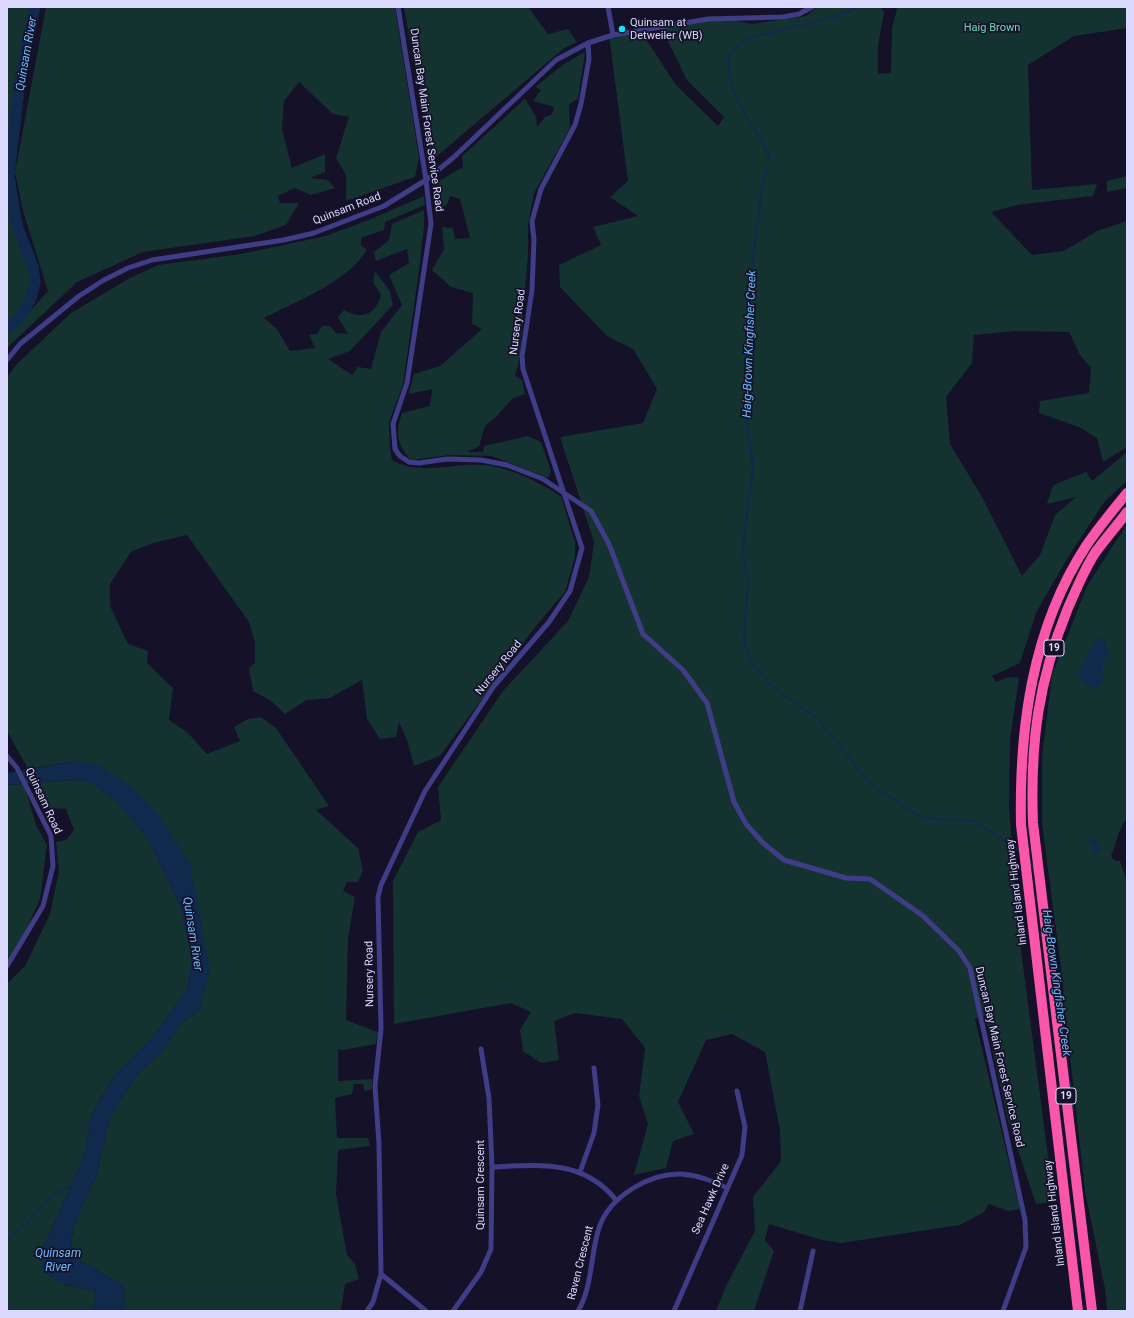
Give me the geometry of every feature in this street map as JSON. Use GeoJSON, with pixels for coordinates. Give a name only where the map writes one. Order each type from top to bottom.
{"type":"FeatureCollection","features":[{"type":"Feature","properties":{"kind":"highway","name":"Inland Island Highway"},"geometry":{"type":"LineString","coordinates":[[1078,1311],[1021,824],[1021,771],[1023,736],[1033,676],[1047,626],[1064,585],[1086,546],[1127,493]]}},
{"type":"Feature","properties":{"kind":"highway","name":"19"},"geometry":{"type":"LineString","coordinates":[[1092,1311],[1038,866],[1033,822],[1031,776],[1034,736],[1044,679],[1058,632],[1076,589],[1095,554],[1127,512]]}},
{"type":"Feature","properties":{"kind":"street","name":"Duncan Bay Main Forest Service Road"},"geometry":{"type":"LineString","coordinates":[[398,7],[426,180],[431,224],[407,383],[393,424],[395,449],[400,456],[409,462],[419,463],[454,460],[481,460],[507,465],[543,479],[591,511],[609,544],[643,634],[683,670],[707,703],[734,802],[746,824],[763,843],[784,860],[846,878],[870,879],[922,915],[959,951],[970,968],[1025,1220],[1026,1247],[1003,1311]]}},
{"type":"Feature","properties":{"kind":"street"},"geometry":{"type":"LineString","coordinates":[[608,7],[613,35]]}},
{"type":"Feature","properties":{"kind":"street","name":"Quinsam Road"},"geometry":{"type":"LineString","coordinates":[[7,360],[20,344],[79,296],[104,280],[128,268],[152,260],[284,240],[314,232],[384,206],[426,180],[454,158],[556,60],[588,43],[613,35],[708,18],[783,17],[799,14],[812,7]]}},
{"type":"Feature","properties":{"kind":"street","name":"Nursery Road"},"geometry":{"type":"LineString","coordinates":[[367,1311],[373,1302],[381,1274],[379,1144],[375,1086],[381,1029],[378,897],[381,885],[425,791],[494,686],[549,622],[570,591],[582,548],[523,369],[522,356],[532,290],[534,240],[532,221],[541,189],[575,125],[581,104],[589,59],[588,43]]}},
{"type":"Feature","properties":{"kind":"street","name":"Quinsam Road"},"geometry":{"type":"LineString","coordinates":[[7,756],[17,768],[51,836],[53,866],[43,906],[7,966]]}},
{"type":"Feature","properties":{"kind":"street","name":"Quinsam Crescent"},"geometry":{"type":"LineString","coordinates":[[453,1311],[481,1272],[491,1249],[492,1167],[489,1098],[481,1049]]}},
{"type":"Feature","properties":{"kind":"street"},"geometry":{"type":"LineString","coordinates":[[580,1172],[594,1133],[598,1105],[594,1068]]}},
{"type":"Feature","properties":{"kind":"street","name":"Sea Hawk Drive"},"geometry":{"type":"LineString","coordinates":[[674,1311],[742,1155],[745,1142],[745,1127],[737,1091]]}},
{"type":"Feature","properties":{"kind":"street"},"geometry":{"type":"LineString","coordinates":[[492,1167],[543,1165],[580,1172],[599,1184],[616,1200]]}},
{"type":"Feature","properties":{"kind":"street","name":"Raven Crescent"},"geometry":{"type":"LineString","coordinates":[[578,1311],[583,1304],[599,1226],[616,1200],[633,1187],[659,1177],[680,1174],[704,1178],[728,1188]]}},
{"type":"Feature","properties":{"kind":"street"},"geometry":{"type":"LineString","coordinates":[[800,1311],[813,1251]]}},
{"type":"Feature","properties":{"kind":"street"},"geometry":{"type":"LineString","coordinates":[[381,1274],[426,1311]]}},
{"type":"Feature","properties":{"kind":"green space"},"geometry":{"type":"Polygon","coordinates":[[[7,7],[35,7],[21,73],[9,176],[17,225],[33,266],[35,282],[31,299],[19,318],[7,328],[7,7]]]}},
{"type":"Feature","properties":{"kind":"green space"},"geometry":{"type":"Polygon","coordinates":[[[46,7],[395,7],[419,158],[415,177],[346,201],[346,175],[336,158],[349,117],[333,114],[299,82],[284,101],[282,129],[292,168],[325,154],[325,172],[310,178],[328,180],[335,188],[311,195],[295,188],[278,196],[280,203],[299,203],[286,225],[255,236],[143,252],[77,282],[7,348],[7,332],[23,319],[48,291],[23,211],[15,172],[46,7]]]}},
{"type":"Feature","properties":{"kind":"green space"},"geometry":{"type":"Polygon","coordinates":[[[404,7],[528,7],[548,34],[568,29],[577,42],[563,49],[436,157],[429,147],[423,99],[413,57],[404,7]]]}},
{"type":"Feature","properties":{"kind":"green space","name":"Haig Brown"},"geometry":{"type":"Polygon","coordinates":[[[817,7],[881,7],[884,12],[878,46],[878,74],[891,73],[892,28],[897,9],[895,7],[1127,7],[1127,28],[1074,36],[1028,65],[1032,190],[1097,184],[1093,196],[1017,205],[991,212],[1032,255],[1064,251],[1097,231],[1127,221],[1127,447],[1103,462],[1097,438],[1079,427],[1039,413],[1040,401],[1089,393],[1091,368],[1080,355],[1069,332],[1016,331],[974,335],[972,363],[946,397],[950,444],[982,497],[1022,576],[1040,555],[1055,515],[1076,497],[1047,504],[1053,485],[1086,472],[1092,481],[1127,452],[1127,481],[1105,501],[1068,557],[1036,613],[1020,663],[992,676],[996,682],[1009,677],[1019,678],[1010,739],[1009,807],[1018,927],[1054,1202],[1036,1204],[1008,1121],[985,1015],[975,1019],[1020,1209],[1008,1211],[989,1204],[984,1212],[960,1225],[841,1243],[822,1240],[769,1224],[765,1240],[774,1251],[754,1311],[716,1311],[726,1286],[755,1231],[753,1197],[781,1161],[780,1130],[765,1052],[732,1034],[706,1040],[678,1102],[694,1134],[673,1141],[666,1168],[634,1175],[648,1124],[639,1096],[645,1048],[622,1019],[575,1013],[554,1021],[559,1060],[541,1063],[523,1051],[520,1030],[531,1012],[511,1003],[394,1024],[393,881],[418,832],[441,820],[438,787],[503,691],[568,621],[589,577],[594,542],[560,437],[643,423],[657,389],[633,349],[607,336],[560,287],[559,265],[601,245],[593,227],[638,216],[610,197],[628,181],[609,35],[640,30],[676,85],[718,126],[724,117],[687,80],[661,27],[713,16],[752,24],[806,16],[817,7]]]}},
{"type":"Feature","properties":{"kind":"green space"},"geometry":{"type":"Polygon","coordinates":[[[585,52],[578,99],[569,104],[570,128],[534,193],[528,225],[528,255],[519,361],[515,376],[522,380],[525,394],[512,399],[495,418],[485,426],[479,446],[467,452],[483,452],[484,446],[528,436],[541,442],[551,471],[548,478],[492,456],[450,455],[411,460],[400,444],[398,427],[402,413],[430,406],[432,389],[409,394],[414,374],[440,366],[482,329],[472,324],[473,293],[451,287],[432,270],[444,249],[442,227],[453,228],[455,239],[470,238],[460,199],[450,196],[447,205],[435,210],[432,185],[463,167],[462,156],[525,99],[536,117],[537,127],[545,117],[552,114],[554,107],[533,101],[541,90],[535,87],[564,64],[585,52]]]}},
{"type":"Feature","properties":{"kind":"green space"},"geometry":{"type":"Polygon","coordinates":[[[1127,176],[1127,188],[1107,192],[1107,181],[1127,176]]]}},
{"type":"Feature","properties":{"kind":"green space"},"geometry":{"type":"Polygon","coordinates":[[[424,196],[425,205],[385,222],[384,230],[361,238],[361,245],[367,250],[347,272],[320,290],[264,318],[277,329],[290,351],[315,348],[309,335],[317,334],[322,326],[330,326],[336,333],[348,334],[338,317],[344,310],[356,315],[362,315],[367,314],[376,307],[381,295],[373,282],[375,271],[390,291],[393,305],[350,351],[328,359],[352,375],[358,367],[371,369],[381,332],[402,305],[389,275],[409,263],[407,249],[376,261],[374,252],[389,240],[392,224],[424,210],[424,227],[419,270],[403,385],[389,422],[392,460],[402,465],[424,468],[471,465],[492,466],[513,472],[543,486],[561,496],[575,542],[575,557],[565,592],[535,627],[440,756],[414,766],[407,740],[399,722],[396,737],[380,739],[367,719],[362,680],[330,698],[307,700],[285,714],[271,701],[253,691],[249,668],[255,663],[255,643],[249,622],[187,535],[153,543],[131,552],[110,584],[110,606],[128,644],[148,651],[147,663],[173,688],[169,720],[187,732],[207,754],[240,741],[234,727],[248,719],[261,717],[276,728],[329,806],[316,810],[358,848],[363,870],[358,882],[347,882],[343,891],[355,897],[348,939],[346,1020],[378,1032],[376,1044],[343,1050],[338,1049],[338,1081],[372,1079],[372,1089],[365,1091],[363,1084],[354,1084],[352,1094],[335,1098],[337,1138],[368,1138],[370,1146],[338,1150],[336,1194],[347,1255],[355,1264],[359,1279],[345,1284],[341,1311],[121,1311],[125,1302],[123,1285],[73,1256],[71,1241],[75,1222],[97,1174],[109,1119],[136,1076],[161,1053],[181,1023],[200,1009],[190,863],[77,761],[28,769],[7,731],[7,377],[17,364],[71,313],[130,278],[158,265],[241,254],[326,236],[371,219],[424,196]]]}},
{"type":"Feature","properties":{"kind":"green space"},"geometry":{"type":"Polygon","coordinates":[[[1127,524],[1127,818],[1120,831],[1111,856],[1115,861],[1120,861],[1127,882],[1127,1311],[1107,1311],[1105,1289],[1085,1191],[1063,983],[1042,824],[1042,756],[1052,675],[1087,586],[1127,524]]]}},
{"type":"Feature","properties":{"kind":"green space"},"geometry":{"type":"Polygon","coordinates":[[[77,780],[91,783],[117,801],[149,841],[180,904],[192,959],[187,990],[152,1038],[116,1074],[97,1104],[90,1121],[85,1154],[43,1248],[66,1285],[96,1291],[92,1311],[7,1311],[7,984],[25,966],[50,914],[59,871],[56,842],[66,840],[74,830],[66,809],[49,808],[35,783],[77,780]]]}},
{"type":"Feature","properties":{"kind":"green space"},"geometry":{"type":"Polygon","coordinates":[[[24,784],[36,825],[47,845],[40,899],[18,949],[7,962],[7,785],[24,784]]]}},
{"type":"Feature","properties":{"kind":"water"},"geometry":{"type":"Polygon","coordinates":[[[1099,638],[1104,639],[1109,652],[1102,668],[1103,679],[1101,685],[1093,688],[1084,683],[1079,675],[1079,672],[1087,656],[1099,638]]]}},
{"type":"Feature","properties":{"kind":"water","name":"Quinsam River"},"geometry":{"type":"Polygon","coordinates":[[[77,761],[97,764],[134,789],[156,812],[190,863],[210,972],[200,1009],[181,1023],[161,1053],[136,1076],[109,1119],[97,1174],[75,1222],[71,1241],[73,1256],[123,1285],[125,1302],[121,1311],[92,1311],[96,1291],[62,1283],[49,1277],[42,1267],[43,1248],[85,1154],[90,1121],[97,1104],[116,1074],[152,1038],[187,990],[192,959],[180,904],[149,841],[117,802],[92,784],[77,780],[7,785],[7,773],[77,761]]]}},
{"type":"Feature","properties":{"kind":"water"},"geometry":{"type":"Polygon","coordinates":[[[1091,838],[1096,840],[1101,847],[1099,853],[1094,853],[1093,846],[1088,842],[1091,838]]]}},
{"type":"Feature","properties":{"kind":"waterway","name":"Quinsam River"},"geometry":{"type":"LineString","coordinates":[[7,328],[19,318],[31,299],[35,282],[33,266],[17,225],[9,176],[21,73],[35,7]]}},
{"type":"Feature","properties":{"kind":"waterway","name":"Haig-Brown Kingfisher Creek"},"geometry":{"type":"LineString","coordinates":[[770,161],[761,140],[737,100],[733,90],[730,79],[729,54],[746,39],[836,16],[860,7]]}},
{"type":"Feature","properties":{"kind":"waterway","name":"Haig-Brown Kingfisher Creek"},"geometry":{"type":"LineString","coordinates":[[768,165],[763,180],[749,288],[745,408],[753,467],[742,554],[748,579],[744,643],[755,668],[772,686],[819,720],[871,785],[923,818],[974,821],[1019,850]]}},
{"type":"Feature","properties":{"kind":"waterway","name":"Haig-Brown Kingfisher Creek"},"geometry":{"type":"LineString","coordinates":[[1029,858],[1034,872]]}},
{"type":"Feature","properties":{"kind":"waterway","name":"Haig-Brown Kingfisher Creek"},"geometry":{"type":"LineString","coordinates":[[1067,1065],[1073,1110]]}},
{"type":"Feature","properties":{"kind":"waterway"},"geometry":{"type":"LineString","coordinates":[[7,1239],[26,1224],[53,1195],[71,1186]]}},
{"type":"Feature","properties":{"kind":"place","name":"Quinsam at Detweiler (WB)"},"geometry":{"type":"Point","coordinates":[622,29]}}]}
